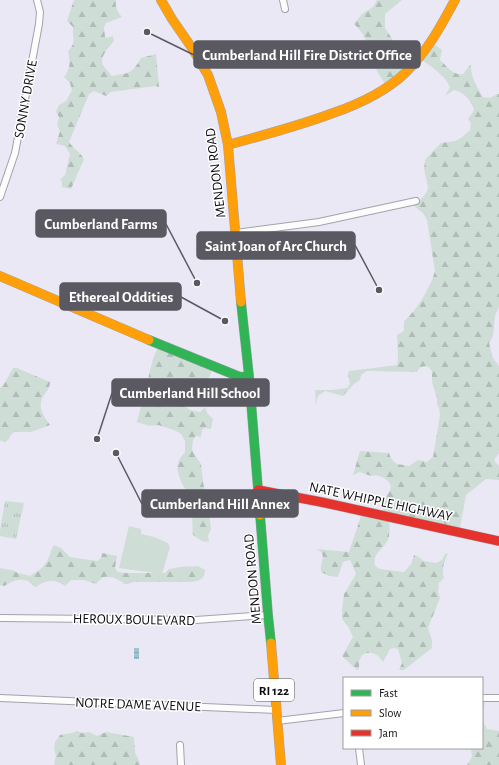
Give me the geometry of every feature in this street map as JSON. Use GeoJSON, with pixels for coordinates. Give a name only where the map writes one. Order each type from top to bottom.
{"type":"FeatureCollection","features":[{"type":"Feature","properties":{"kind":"main road","name":"MENDON ROAD"},"geometry":{"type":"LineString","coordinates":[[161,0],[208,75],[221,112],[228,145],[249,376],[281,765]]}},
{"type":"Feature","properties":{"kind":"main road"},"geometry":{"type":"LineString","coordinates":[[228,145],[309,122],[344,109],[377,94],[405,73],[427,49],[445,20],[455,0]]}},
{"type":"Feature","properties":{"kind":"main road"},"geometry":{"type":"LineString","coordinates":[[0,276],[209,365],[240,377],[249,376]]}},
{"type":"Feature","properties":{"kind":"main road","name":"NATE WHIPPLE HIGHWAY"},"geometry":{"type":"LineString","coordinates":[[258,490],[499,541]]}},
{"type":"Feature","properties":{"kind":"main road"},"geometry":{"type":"LineString","coordinates":[[260,515],[270,503],[284,495]]}},
{"type":"Feature","properties":{"kind":"street","name":"SONNY DRIVE"},"geometry":{"type":"LineString","coordinates":[[0,197],[15,153],[21,123],[39,24],[40,12],[38,0]]}},
{"type":"Feature","properties":{"kind":"street"},"geometry":{"type":"LineString","coordinates":[[283,0],[285,9]]}},
{"type":"Feature","properties":{"kind":"street"},"geometry":{"type":"LineString","coordinates":[[236,233],[320,222],[416,201]]}},
{"type":"Feature","properties":{"kind":"street","name":"HEROUX BOULEVARD"},"geometry":{"type":"LineString","coordinates":[[0,618],[196,620],[268,615]]}},
{"type":"Feature","properties":{"kind":"street","name":"NOTRE DAME AVENUE"},"geometry":{"type":"LineString","coordinates":[[0,698],[276,710]]}},
{"type":"Feature","properties":{"kind":"street"},"geometry":{"type":"LineString","coordinates":[[483,698],[499,698]]}},
{"type":"Feature","properties":{"kind":"street"},"geometry":{"type":"LineString","coordinates":[[277,721],[343,713]]}},
{"type":"Feature","properties":{"kind":"street"},"geometry":{"type":"LineString","coordinates":[[180,745],[181,765]]}},
{"type":"Feature","properties":{"kind":"street"},"geometry":{"type":"LineString","coordinates":[[359,749],[361,765]]}},
{"type":"Feature","properties":{"kind":"green space"},"geometry":{"type":"Polygon","coordinates":[[[74,0],[116,0],[117,9],[122,17],[106,23],[104,27],[105,37],[107,38],[113,36],[114,41],[103,55],[103,65],[112,76],[122,74],[130,72],[141,58],[156,54],[159,87],[155,86],[111,92],[106,96],[94,91],[89,94],[69,142],[84,159],[71,189],[62,187],[62,182],[60,180],[65,175],[70,154],[65,146],[56,144],[60,131],[57,125],[59,117],[56,112],[59,105],[66,101],[72,90],[70,83],[64,77],[69,65],[68,51],[73,43],[73,27],[67,21],[74,0]]]}},
{"type":"Feature","properties":{"kind":"green space"},"geometry":{"type":"Polygon","coordinates":[[[377,0],[402,0],[385,14],[385,28],[410,66],[385,84],[378,73],[363,35],[354,24],[362,14],[373,7],[377,0]]]}},
{"type":"Feature","properties":{"kind":"green space"},"geometry":{"type":"Polygon","coordinates":[[[431,42],[442,50],[440,60],[456,74],[463,74],[471,64],[473,77],[483,97],[490,98],[499,94],[499,307],[495,316],[493,336],[489,343],[493,358],[499,366],[499,453],[494,460],[499,466],[499,480],[486,479],[466,495],[459,533],[390,520],[388,540],[376,555],[374,562],[375,566],[380,569],[404,572],[411,564],[414,555],[423,561],[436,563],[442,560],[445,554],[448,553],[444,562],[444,578],[439,583],[438,592],[440,598],[428,628],[432,640],[432,648],[404,670],[399,670],[402,663],[398,649],[394,648],[390,649],[383,662],[379,657],[371,653],[362,655],[359,661],[359,669],[357,670],[342,656],[353,637],[349,628],[342,619],[344,594],[356,574],[350,560],[343,562],[338,577],[329,576],[321,572],[323,556],[320,551],[316,549],[349,552],[362,513],[383,517],[384,504],[391,486],[388,481],[378,476],[371,476],[360,472],[353,475],[360,451],[389,453],[394,462],[409,466],[418,460],[427,462],[433,457],[440,415],[439,408],[432,382],[432,371],[427,366],[420,367],[417,372],[367,371],[361,375],[360,380],[355,383],[343,396],[325,391],[318,396],[316,405],[315,390],[347,388],[350,384],[348,375],[349,371],[397,365],[397,335],[404,331],[404,321],[413,312],[427,291],[435,271],[427,220],[423,213],[410,203],[420,200],[427,192],[428,187],[424,169],[425,160],[441,143],[455,141],[470,130],[471,123],[468,119],[474,109],[466,97],[458,91],[454,90],[445,96],[450,87],[447,82],[419,58],[431,42]]]}},
{"type":"Feature","properties":{"kind":"green space"},"geometry":{"type":"Polygon","coordinates":[[[158,347],[212,370],[210,376],[203,384],[195,380],[189,382],[184,405],[190,410],[200,412],[205,407],[207,413],[213,419],[211,429],[204,428],[202,430],[201,437],[196,436],[193,440],[192,449],[201,464],[209,511],[211,529],[208,536],[209,541],[207,542],[193,535],[191,504],[179,476],[178,470],[180,458],[185,452],[185,441],[181,434],[158,425],[150,426],[137,422],[153,359],[158,347]]]}},
{"type":"Feature","properties":{"kind":"green space"},"geometry":{"type":"Polygon","coordinates":[[[13,368],[17,368],[50,382],[48,390],[41,401],[41,408],[50,425],[31,432],[14,432],[5,442],[0,440],[0,388],[3,386],[13,368]]]}},
{"type":"Feature","properties":{"kind":"green space"},"geometry":{"type":"Polygon","coordinates":[[[5,501],[24,503],[16,539],[0,536],[5,501]]]}},
{"type":"Feature","properties":{"kind":"green space"},"geometry":{"type":"Polygon","coordinates":[[[129,526],[141,529],[141,534],[154,537],[168,543],[170,547],[162,574],[119,568],[129,526]]]}},
{"type":"Feature","properties":{"kind":"green space"},"geometry":{"type":"Polygon","coordinates":[[[54,545],[61,548],[70,557],[97,561],[101,558],[102,553],[117,556],[115,568],[118,572],[165,573],[169,569],[198,566],[205,570],[205,573],[201,579],[191,582],[133,582],[124,584],[110,577],[104,577],[96,584],[84,580],[71,580],[65,586],[54,581],[47,581],[36,587],[28,581],[18,580],[4,586],[0,585],[0,568],[30,576],[44,566],[54,545]]]}},
{"type":"Feature","properties":{"kind":"green space"},"geometry":{"type":"Polygon","coordinates":[[[483,699],[485,699],[483,714],[483,699]]]}},
{"type":"Feature","properties":{"kind":"green space"},"geometry":{"type":"Polygon","coordinates":[[[483,714],[487,729],[499,731],[499,765],[467,765],[472,757],[471,749],[483,749],[483,714]]]}},
{"type":"Feature","properties":{"kind":"green space"},"geometry":{"type":"Polygon","coordinates":[[[77,731],[82,733],[89,732],[97,736],[106,732],[134,737],[135,753],[140,765],[54,765],[56,755],[54,749],[55,742],[60,735],[77,731]]]}},
{"type":"Feature","properties":{"kind":"water"},"geometry":{"type":"Polygon","coordinates":[[[134,648],[139,648],[139,659],[134,659],[134,648]]]}},
{"type":"Feature","properties":{"kind":"traffic: fast"},"geometry":{"type":"LineString","coordinates":[[241,302],[249,376],[271,643]]}},
{"type":"Feature","properties":{"kind":"traffic: fast"},"geometry":{"type":"LineString","coordinates":[[149,340],[240,377],[249,376]]}},
{"type":"Feature","properties":{"kind":"traffic: slow"},"geometry":{"type":"LineString","coordinates":[[161,0],[208,75],[221,112],[228,145],[241,302]]}},
{"type":"Feature","properties":{"kind":"traffic: slow"},"geometry":{"type":"LineString","coordinates":[[228,145],[320,118],[352,106],[380,92],[405,73],[427,48],[455,0]]}},
{"type":"Feature","properties":{"kind":"traffic: slow"},"geometry":{"type":"LineString","coordinates":[[0,276],[149,340]]}},
{"type":"Feature","properties":{"kind":"traffic: slow"},"geometry":{"type":"LineString","coordinates":[[260,515],[270,503],[284,495]]}},
{"type":"Feature","properties":{"kind":"traffic: slow"},"geometry":{"type":"LineString","coordinates":[[271,643],[281,765]]}},
{"type":"Feature","properties":{"kind":"traffic: jam"},"geometry":{"type":"LineString","coordinates":[[258,490],[321,502],[499,541]]}},
{"type":"Feature","properties":{"kind":"place","name":"Cumberland Hill Fire District Office"},"geometry":{"type":"Point","coordinates":[147,32]}},
{"type":"Feature","properties":{"kind":"place","name":"Cumberland Farms"},"geometry":{"type":"Point","coordinates":[197,283]}},
{"type":"Feature","properties":{"kind":"place","name":"Saint Joan of Arc Church"},"geometry":{"type":"Point","coordinates":[379,290]}},
{"type":"Feature","properties":{"kind":"place","name":"Ethereal Oddities"},"geometry":{"type":"Point","coordinates":[225,321]}},
{"type":"Feature","properties":{"kind":"place","name":"Cumberland Hill School"},"geometry":{"type":"Point","coordinates":[97,439]}},
{"type":"Feature","properties":{"kind":"place","name":"Cumberland Hill Annex"},"geometry":{"type":"Point","coordinates":[116,453]}}]}
